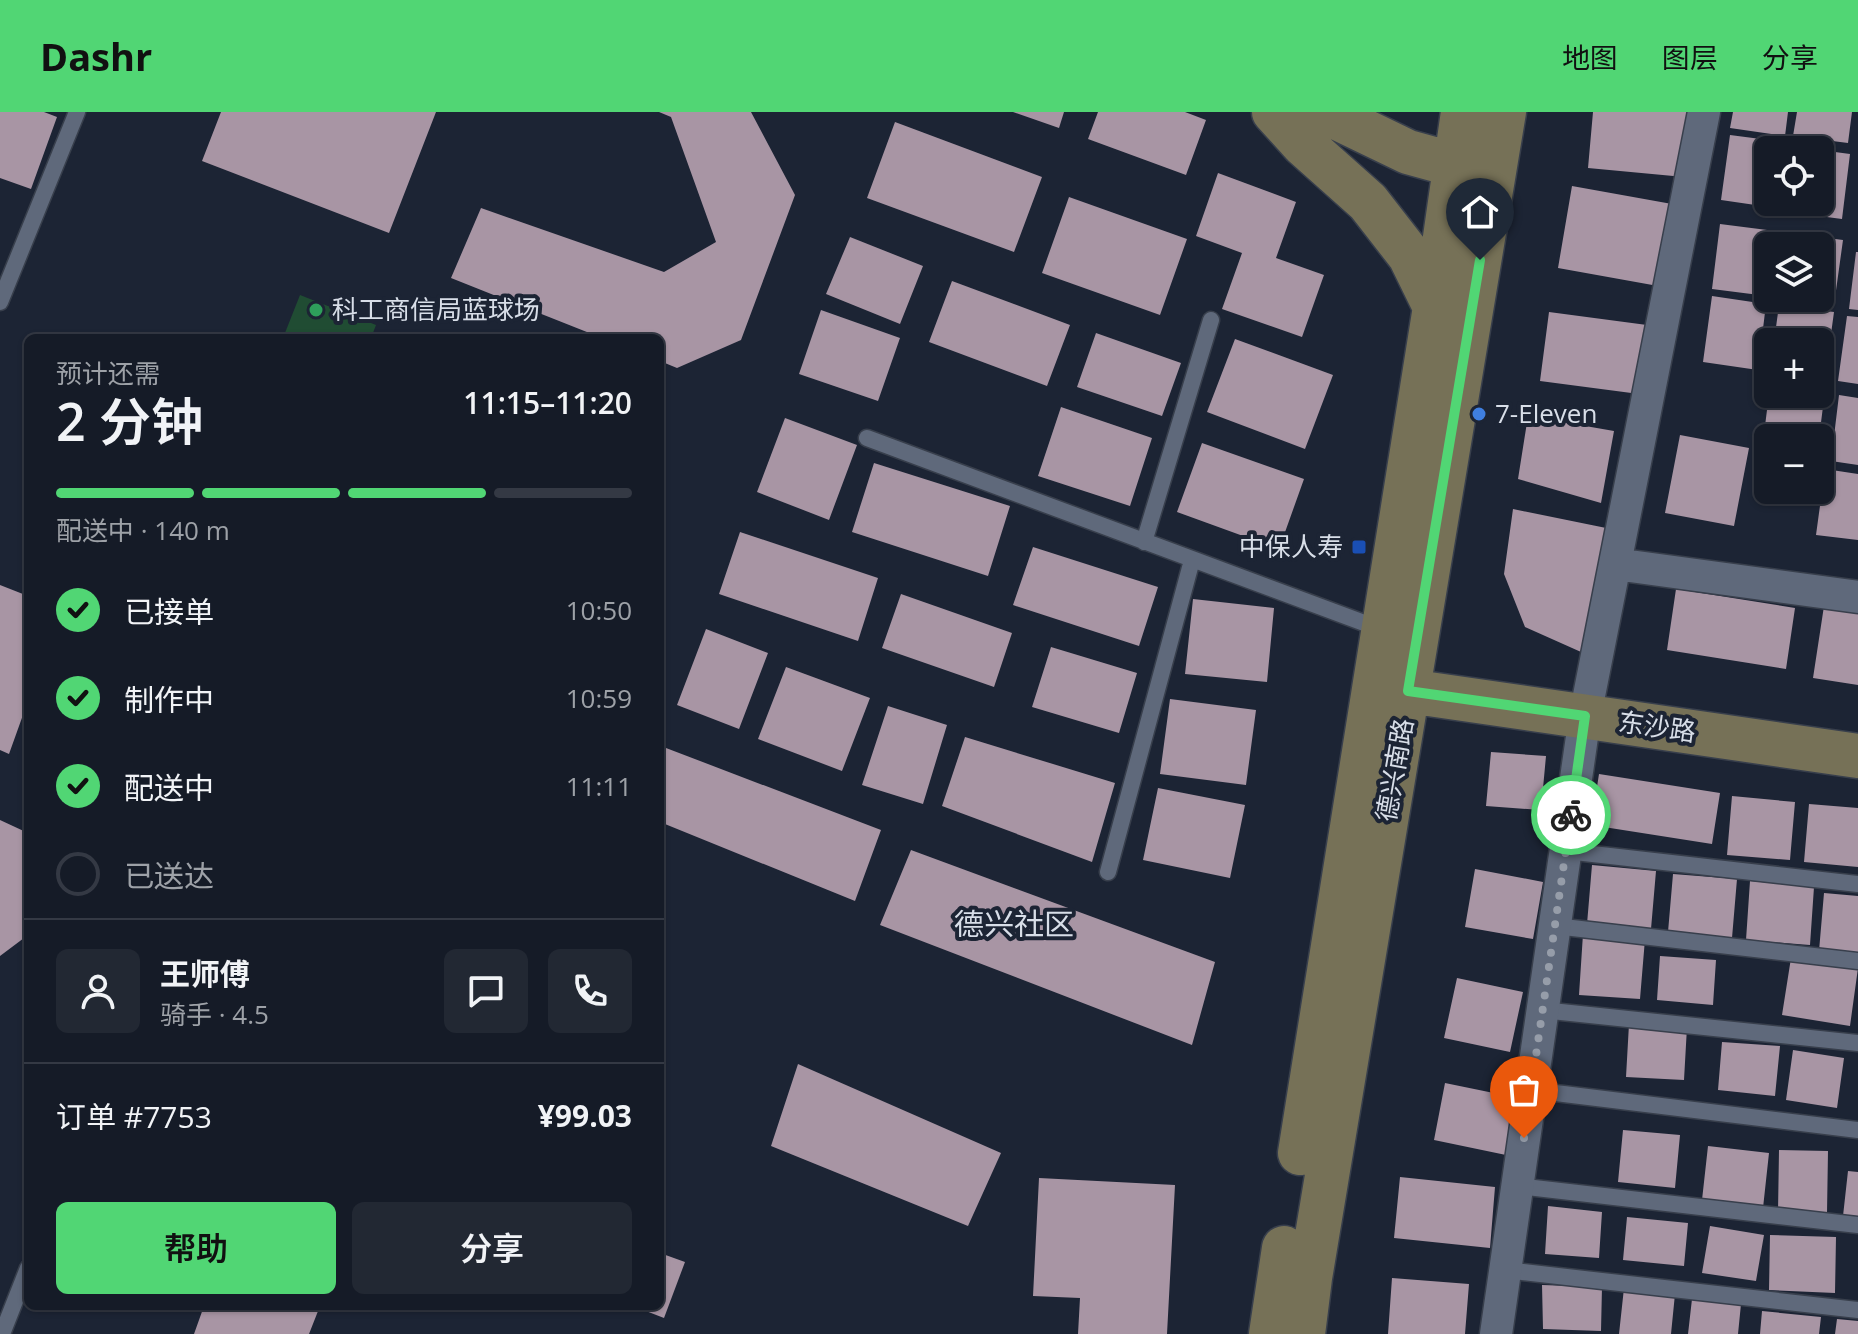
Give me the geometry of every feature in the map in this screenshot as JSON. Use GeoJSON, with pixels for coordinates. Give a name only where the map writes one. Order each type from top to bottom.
{"type":"FeatureCollection","features":[{"type":"Feature","properties":{"kind":"main road"},"geometry":{"type":"LineString","coordinates":[[1274,112],[1303,144],[1368,202],[1410,256],[1435,307]]}},
{"type":"Feature","properties":{"kind":"main road"},"geometry":{"type":"LineString","coordinates":[[1325,112],[1408,152],[1474,171]]}},
{"type":"Feature","properties":{"kind":"main road","name":"德兴南路"},"geometry":{"type":"LineString","coordinates":[[1303,1334],[1408,691],[1474,171],[1463,112]]}},
{"type":"Feature","properties":{"kind":"main road","name":"德兴南路"},"geometry":{"type":"LineString","coordinates":[[1271,1334],[1435,307],[1474,171],[1504,112]]}},
{"type":"Feature","properties":{"kind":"main road","name":"东沙路"},"geometry":{"type":"LineString","coordinates":[[1408,691],[1858,756]]}},
{"type":"Feature","properties":{"kind":"street"},"geometry":{"type":"LineString","coordinates":[[1496,1334],[1585,716],[1704,112]]}},
{"type":"Feature","properties":{"kind":"street"},"geometry":{"type":"LineString","coordinates":[[1615,564],[1858,597]]}},
{"type":"Feature","properties":{"kind":"lane"},"geometry":{"type":"LineString","coordinates":[[0,302],[77,112]]}},
{"type":"Feature","properties":{"kind":"lane"},"geometry":{"type":"LineString","coordinates":[[1144,542],[1211,320]]}},
{"type":"Feature","properties":{"kind":"lane"},"geometry":{"type":"LineString","coordinates":[[867,438],[1383,630]]}},
{"type":"Feature","properties":{"kind":"lane"},"geometry":{"type":"LineString","coordinates":[[1108,872],[1192,560]]}},
{"type":"Feature","properties":{"kind":"lane"},"geometry":{"type":"LineString","coordinates":[[1566,851],[1858,884]]}},
{"type":"Feature","properties":{"kind":"lane"},"geometry":{"type":"LineString","coordinates":[[1555,926],[1858,961]]}},
{"type":"Feature","properties":{"kind":"lane"},"geometry":{"type":"LineString","coordinates":[[1542,1010],[1858,1043]]}},
{"type":"Feature","properties":{"kind":"lane"},"geometry":{"type":"LineString","coordinates":[[1531,1090],[1858,1130]]}},
{"type":"Feature","properties":{"kind":"lane"},"geometry":{"type":"LineString","coordinates":[[1517,1186],[1858,1225]]}},
{"type":"Feature","properties":{"kind":"lane"},"geometry":{"type":"LineString","coordinates":[[1505,1270],[1858,1310]]}},
{"type":"Feature","properties":{"kind":"lane"},"geometry":{"type":"LineString","coordinates":[[2,1334],[24,1278]]}},
{"type":"Feature","properties":{"kind":"green space","name":"科工商信局蓝球场"},"geometry":{"type":"Polygon","coordinates":[[[300,295],[376,325],[373,334],[285,334],[300,295]]]}},
{"type":"Feature","properties":{"kind":"building"},"geometry":{"type":"Polygon","coordinates":[[[0,112],[44,112],[57,117],[31,189],[0,178],[0,112]]]}},
{"type":"Feature","properties":{"kind":"building"},"geometry":{"type":"Polygon","coordinates":[[[221,112],[436,112],[389,233],[202,161],[221,112]]]}},
{"type":"Feature","properties":{"kind":"building"},"geometry":{"type":"Polygon","coordinates":[[[659,112],[751,112],[795,195],[741,340],[677,368],[664,363],[664,334],[592,334],[451,278],[481,208],[664,272],[716,242],[671,117],[659,112]]]}},
{"type":"Feature","properties":{"kind":"building"},"geometry":{"type":"Polygon","coordinates":[[[1013,112],[1064,112],[1059,128],[1013,112]]]}},
{"type":"Feature","properties":{"kind":"building"},"geometry":{"type":"Polygon","coordinates":[[[1098,112],[1185,112],[1206,120],[1186,175],[1088,139],[1098,112]]]}},
{"type":"Feature","properties":{"kind":"building"},"geometry":{"type":"Polygon","coordinates":[[[1593,112],[1690,112],[1684,177],[1588,168],[1593,112]]]}},
{"type":"Feature","properties":{"kind":"building"},"geometry":{"type":"Polygon","coordinates":[[[1733,112],[1788,112],[1785,136],[1730,128],[1733,112]]]}},
{"type":"Feature","properties":{"kind":"building"},"geometry":{"type":"Polygon","coordinates":[[[1797,112],[1852,112],[1848,143],[1834,141],[1834,136],[1793,136],[1797,112]]]}},
{"type":"Feature","properties":{"kind":"building"},"geometry":{"type":"Polygon","coordinates":[[[895,122],[1042,177],[1014,252],[867,198],[895,122]]]}},
{"type":"Feature","properties":{"kind":"building"},"geometry":{"type":"Polygon","coordinates":[[[1730,135],[1754,138],[1754,205],[1721,200],[1730,135]]]}},
{"type":"Feature","properties":{"kind":"building"},"geometry":{"type":"Polygon","coordinates":[[[1834,152],[1850,154],[1842,219],[1819,216],[1834,216],[1834,152]]]}},
{"type":"Feature","properties":{"kind":"building"},"geometry":{"type":"Polygon","coordinates":[[[1218,173],[1296,202],[1276,258],[1324,275],[1302,337],[1222,309],[1242,253],[1196,236],[1218,173]]]}},
{"type":"Feature","properties":{"kind":"building"},"geometry":{"type":"Polygon","coordinates":[[[1572,186],[1672,204],[1658,286],[1558,268],[1572,186]]]}},
{"type":"Feature","properties":{"kind":"building"},"geometry":{"type":"Polygon","coordinates":[[[1069,197],[1187,239],[1160,315],[1042,273],[1069,197]]]}},
{"type":"Feature","properties":{"kind":"building"},"geometry":{"type":"Polygon","coordinates":[[[1720,224],[1775,231],[1754,232],[1754,294],[1712,289],[1720,224]]]}},
{"type":"Feature","properties":{"kind":"building"},"geometry":{"type":"Polygon","coordinates":[[[850,237],[923,266],[900,324],[826,294],[850,237]]]}},
{"type":"Feature","properties":{"kind":"building"},"geometry":{"type":"Polygon","coordinates":[[[1834,239],[1843,240],[1834,305],[1834,239]]]}},
{"type":"Feature","properties":{"kind":"building"},"geometry":{"type":"Polygon","coordinates":[[[1858,252],[1858,310],[1849,309],[1858,252]]]}},
{"type":"Feature","properties":{"kind":"building"},"geometry":{"type":"Polygon","coordinates":[[[952,281],[1070,325],[1047,386],[929,342],[952,281]]]}},
{"type":"Feature","properties":{"kind":"building"},"geometry":{"type":"Polygon","coordinates":[[[1712,296],[1754,302],[1754,312],[1765,312],[1763,328],[1754,328],[1754,369],[1703,362],[1712,296]]]}},
{"type":"Feature","properties":{"kind":"building"},"geometry":{"type":"Polygon","coordinates":[[[821,310],[900,338],[878,401],[799,374],[821,310]]]}},
{"type":"Feature","properties":{"kind":"building"},"geometry":{"type":"Polygon","coordinates":[[[1549,312],[1647,325],[1639,394],[1540,381],[1549,312]]]}},
{"type":"Feature","properties":{"kind":"building"},"geometry":{"type":"Polygon","coordinates":[[[1778,312],[1834,312],[1832,328],[1776,328],[1778,312]]]}},
{"type":"Feature","properties":{"kind":"building"},"geometry":{"type":"Polygon","coordinates":[[[1847,316],[1858,317],[1858,384],[1838,381],[1847,316]]]}},
{"type":"Feature","properties":{"kind":"building"},"geometry":{"type":"Polygon","coordinates":[[[1096,333],[1181,363],[1162,416],[1077,387],[1096,333]]]}},
{"type":"Feature","properties":{"kind":"building"},"geometry":{"type":"Polygon","coordinates":[[[1235,339],[1333,375],[1305,449],[1207,412],[1235,339]]]}},
{"type":"Feature","properties":{"kind":"building"},"geometry":{"type":"Polygon","coordinates":[[[1839,395],[1858,398],[1858,465],[1834,461],[1839,395]]]}},
{"type":"Feature","properties":{"kind":"building"},"geometry":{"type":"Polygon","coordinates":[[[1061,407],[1152,438],[1130,506],[1038,476],[1061,407]]]}},
{"type":"Feature","properties":{"kind":"building"},"geometry":{"type":"Polygon","coordinates":[[[1767,408],[1823,408],[1821,424],[1765,424],[1767,408]]]}},
{"type":"Feature","properties":{"kind":"building"},"geometry":{"type":"Polygon","coordinates":[[[1528,416],[1614,431],[1601,503],[1518,479],[1528,416]]]}},
{"type":"Feature","properties":{"kind":"building"},"geometry":{"type":"Polygon","coordinates":[[[785,418],[857,445],[829,520],[757,492],[785,418]]]}},
{"type":"Feature","properties":{"kind":"building"},"geometry":{"type":"Polygon","coordinates":[[[1680,435],[1749,448],[1734,526],[1665,513],[1680,435]]]}},
{"type":"Feature","properties":{"kind":"building"},"geometry":{"type":"Polygon","coordinates":[[[1202,443],[1304,479],[1279,549],[1177,512],[1202,443]]]}},
{"type":"Feature","properties":{"kind":"building"},"geometry":{"type":"Polygon","coordinates":[[[874,463],[1010,506],[988,576],[852,532],[874,463]]]}},
{"type":"Feature","properties":{"kind":"building"},"geometry":{"type":"Polygon","coordinates":[[[1834,470],[1858,474],[1858,540],[1816,535],[1820,504],[1834,504],[1834,470]]]}},
{"type":"Feature","properties":{"kind":"building"},"geometry":{"type":"Polygon","coordinates":[[[1513,509],[1616,530],[1590,656],[1525,627],[1504,574],[1513,509]]]}},
{"type":"Feature","properties":{"kind":"building"},"geometry":{"type":"Polygon","coordinates":[[[740,532],[878,578],[858,641],[719,594],[740,532]]]}},
{"type":"Feature","properties":{"kind":"building"},"geometry":{"type":"Polygon","coordinates":[[[1033,547],[1158,587],[1139,646],[1013,605],[1033,547]]]}},
{"type":"Feature","properties":{"kind":"building"},"geometry":{"type":"Polygon","coordinates":[[[0,585],[24,594],[24,712],[9,754],[0,750],[0,585]]]}},
{"type":"Feature","properties":{"kind":"building"},"geometry":{"type":"Polygon","coordinates":[[[1676,589],[1795,608],[1786,669],[1667,650],[1676,589]]]}},
{"type":"Feature","properties":{"kind":"building"},"geometry":{"type":"Polygon","coordinates":[[[901,594],[1012,633],[994,687],[882,648],[901,594]]]}},
{"type":"Feature","properties":{"kind":"building"},"geometry":{"type":"Polygon","coordinates":[[[1193,599],[1274,608],[1267,682],[1185,674],[1193,599]]]}},
{"type":"Feature","properties":{"kind":"building"},"geometry":{"type":"Polygon","coordinates":[[[1824,606],[1858,612],[1858,685],[1813,678],[1824,606]]]}},
{"type":"Feature","properties":{"kind":"building"},"geometry":{"type":"Polygon","coordinates":[[[706,629],[768,653],[739,729],[677,705],[706,629]]]}},
{"type":"Feature","properties":{"kind":"building"},"geometry":{"type":"Polygon","coordinates":[[[1051,647],[1137,673],[1119,733],[1032,707],[1051,647]]]}},
{"type":"Feature","properties":{"kind":"building"},"geometry":{"type":"Polygon","coordinates":[[[786,667],[870,698],[842,771],[758,739],[786,667]]]}},
{"type":"Feature","properties":{"kind":"building"},"geometry":{"type":"Polygon","coordinates":[[[1170,699],[1256,710],[1246,785],[1160,774],[1170,699]]]}},
{"type":"Feature","properties":{"kind":"building"},"geometry":{"type":"Polygon","coordinates":[[[888,706],[947,725],[923,804],[862,785],[888,706]]]}},
{"type":"Feature","properties":{"kind":"building"},"geometry":{"type":"Polygon","coordinates":[[[965,737],[1115,783],[1092,862],[942,806],[965,737]]]}},
{"type":"Feature","properties":{"kind":"building"},"geometry":{"type":"Polygon","coordinates":[[[666,748],[881,830],[855,901],[664,824],[666,748]]]}},
{"type":"Feature","properties":{"kind":"building"},"geometry":{"type":"Polygon","coordinates":[[[1491,752],[1546,756],[1541,810],[1486,806],[1491,752]]]}},
{"type":"Feature","properties":{"kind":"building"},"geometry":{"type":"Polygon","coordinates":[[[1599,774],[1720,793],[1712,844],[1591,825],[1599,774]]]}},
{"type":"Feature","properties":{"kind":"building"},"geometry":{"type":"Polygon","coordinates":[[[1158,788],[1245,805],[1230,878],[1143,860],[1158,788]]]}},
{"type":"Feature","properties":{"kind":"building"},"geometry":{"type":"Polygon","coordinates":[[[1732,796],[1795,802],[1790,860],[1727,855],[1732,796]]]}},
{"type":"Feature","properties":{"kind":"building"},"geometry":{"type":"Polygon","coordinates":[[[1809,804],[1858,808],[1858,867],[1804,862],[1809,804]]]}},
{"type":"Feature","properties":{"kind":"building"},"geometry":{"type":"Polygon","coordinates":[[[0,820],[24,831],[24,938],[0,956],[0,820]]]}},
{"type":"Feature","properties":{"kind":"building"},"geometry":{"type":"Polygon","coordinates":[[[911,850],[1215,962],[1192,1045],[880,925],[911,850]]]}},
{"type":"Feature","properties":{"kind":"building"},"geometry":{"type":"Polygon","coordinates":[[[1592,865],[1656,871],[1651,929],[1587,924],[1592,865]]]}},
{"type":"Feature","properties":{"kind":"building"},"geometry":{"type":"Polygon","coordinates":[[[1475,869],[1543,882],[1533,939],[1465,927],[1475,869]]]}},
{"type":"Feature","properties":{"kind":"building"},"geometry":{"type":"Polygon","coordinates":[[[1673,874],[1737,879],[1732,938],[1668,932],[1673,874]]]}},
{"type":"Feature","properties":{"kind":"building"},"geometry":{"type":"Polygon","coordinates":[[[1750,881],[1814,887],[1810,945],[1746,940],[1750,881]]]}},
{"type":"Feature","properties":{"kind":"building"},"geometry":{"type":"Polygon","coordinates":[[[1824,893],[1858,896],[1858,955],[1819,951],[1824,893]]]}},
{"type":"Feature","properties":{"kind":"building"},"geometry":{"type":"Polygon","coordinates":[[[1583,934],[1645,939],[1640,999],[1579,995],[1583,934]]]}},
{"type":"Feature","properties":{"kind":"building"},"geometry":{"type":"Polygon","coordinates":[[[1660,956],[1716,960],[1713,1005],[1657,1000],[1660,956]]]}},
{"type":"Feature","properties":{"kind":"building"},"geometry":{"type":"Polygon","coordinates":[[[1791,958],[1858,968],[1850,1026],[1782,1015],[1791,958]]]}},
{"type":"Feature","properties":{"kind":"building"},"geometry":{"type":"Polygon","coordinates":[[[1457,978],[1523,992],[1510,1052],[1444,1038],[1457,978]]]}},
{"type":"Feature","properties":{"kind":"building"},"geometry":{"type":"Polygon","coordinates":[[[1629,1024],[1687,1027],[1684,1080],[1626,1077],[1629,1024]]]}},
{"type":"Feature","properties":{"kind":"building"},"geometry":{"type":"Polygon","coordinates":[[[1722,1042],[1780,1046],[1775,1096],[1718,1090],[1722,1042]]]}},
{"type":"Feature","properties":{"kind":"building"},"geometry":{"type":"Polygon","coordinates":[[[1793,1050],[1844,1058],[1837,1108],[1786,1100],[1793,1050]]]}},
{"type":"Feature","properties":{"kind":"building"},"geometry":{"type":"Polygon","coordinates":[[[798,1064],[1001,1153],[968,1226],[771,1146],[798,1064]]]}},
{"type":"Feature","properties":{"kind":"building"},"geometry":{"type":"Polygon","coordinates":[[[1445,1083],[1518,1098],[1506,1155],[1434,1140],[1445,1083]]]}},
{"type":"Feature","properties":{"kind":"building"},"geometry":{"type":"Polygon","coordinates":[[[1623,1130],[1680,1135],[1675,1188],[1618,1182],[1623,1130]]]}},
{"type":"Feature","properties":{"kind":"building"},"geometry":{"type":"Polygon","coordinates":[[[1708,1146],[1769,1153],[1763,1208],[1702,1200],[1708,1146]]]}},
{"type":"Feature","properties":{"kind":"building"},"geometry":{"type":"Polygon","coordinates":[[[1779,1150],[1828,1151],[1827,1213],[1778,1212],[1779,1150]]]}},
{"type":"Feature","properties":{"kind":"building"},"geometry":{"type":"Polygon","coordinates":[[[1848,1171],[1858,1172],[1858,1218],[1843,1216],[1848,1171]]]}},
{"type":"Feature","properties":{"kind":"building"},"geometry":{"type":"Polygon","coordinates":[[[1400,1177],[1495,1187],[1490,1248],[1394,1238],[1400,1177]]]}},
{"type":"Feature","properties":{"kind":"building"},"geometry":{"type":"Polygon","coordinates":[[[1039,1178],[1175,1185],[1167,1334],[1078,1334],[1080,1298],[1033,1296],[1039,1178]]]}},
{"type":"Feature","properties":{"kind":"building"},"geometry":{"type":"Polygon","coordinates":[[[1548,1206],[1602,1212],[1599,1258],[1545,1254],[1548,1206]]]}},
{"type":"Feature","properties":{"kind":"building"},"geometry":{"type":"Polygon","coordinates":[[[1627,1217],[1688,1223],[1684,1266],[1623,1260],[1627,1217]]]}},
{"type":"Feature","properties":{"kind":"building"},"geometry":{"type":"Polygon","coordinates":[[[1710,1226],[1764,1235],[1756,1281],[1702,1273],[1710,1226]]]}},
{"type":"Feature","properties":{"kind":"building"},"geometry":{"type":"Polygon","coordinates":[[[1770,1235],[1836,1237],[1835,1293],[1769,1290],[1770,1235]]]}},
{"type":"Feature","properties":{"kind":"building"},"geometry":{"type":"Polygon","coordinates":[[[664,1254],[685,1262],[664,1318],[643,1310],[664,1310],[664,1254]]]}},
{"type":"Feature","properties":{"kind":"building"},"geometry":{"type":"Polygon","coordinates":[[[1392,1278],[1469,1284],[1465,1334],[1388,1334],[1392,1278]]]}},
{"type":"Feature","properties":{"kind":"building"},"geometry":{"type":"Polygon","coordinates":[[[1542,1285],[1602,1287],[1601,1331],[1543,1329],[1542,1285]]]}},
{"type":"Feature","properties":{"kind":"building"},"geometry":{"type":"Polygon","coordinates":[[[1624,1288],[1675,1294],[1671,1334],[1619,1334],[1624,1288]]]}},
{"type":"Feature","properties":{"kind":"building"},"geometry":{"type":"Polygon","coordinates":[[[1692,1299],[1741,1304],[1738,1334],[1688,1334],[1692,1299]]]}},
{"type":"Feature","properties":{"kind":"building"},"geometry":{"type":"Polygon","coordinates":[[[203,1310],[318,1310],[309,1334],[194,1334],[203,1310]]]}},
{"type":"Feature","properties":{"kind":"building"},"geometry":{"type":"Polygon","coordinates":[[[1762,1311],[1821,1317],[1819,1334],[1760,1334],[1762,1311]]]}},
{"type":"Feature","properties":{"kind":"building"},"geometry":{"type":"Polygon","coordinates":[[[1837,1319],[1858,1321],[1858,1334],[1835,1334],[1837,1319]]]}},
{"type":"Feature","properties":{"kind":"way so far"},"geometry":{"type":"LineString","coordinates":[[1524,1138],[1571,815]]}},
{"type":"Feature","properties":{"kind":"place","name":"科工商信局蓝球场"},"geometry":{"type":"Point","coordinates":[316,310]}},
{"type":"Feature","properties":{"kind":"place","name":"7-Eleven"},"geometry":{"type":"Point","coordinates":[1479,414]}},
{"type":"Feature","properties":{"kind":"place","name":"中保人寿"},"geometry":{"type":"Point","coordinates":[1359,547]}},
{"type":"Feature","properties":{"kind":"district","name":"德兴社区"},"geometry":{"type":"Point","coordinates":[1014,925]}},
{"type":"Feature","properties":{"kind":"route"},"geometry":{"type":"LineString","coordinates":[[1480,260],[1408,691],[1585,716],[1571,815]]}}]}
